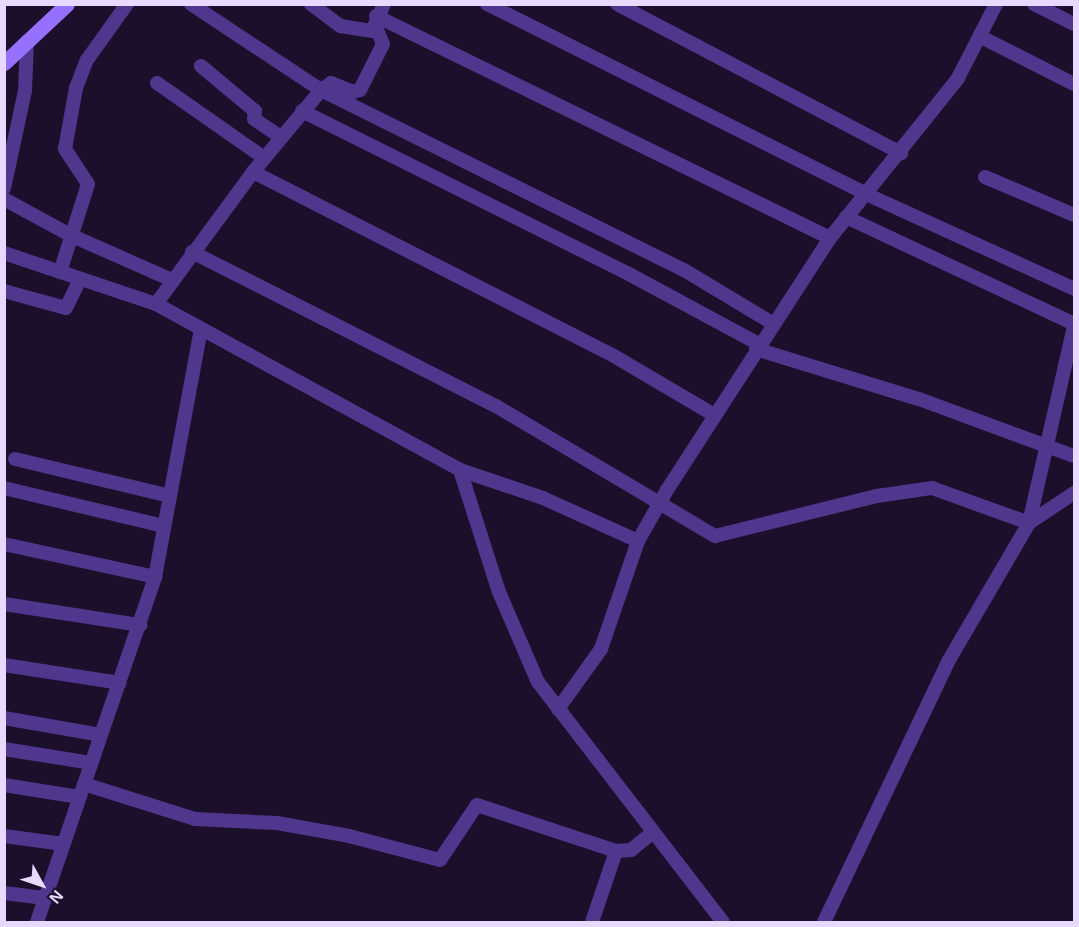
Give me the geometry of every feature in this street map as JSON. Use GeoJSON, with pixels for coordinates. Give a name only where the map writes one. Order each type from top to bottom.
{"type":"FeatureCollection","features":[{"type":"Feature","properties":{"kind":"street"},"geometry":{"type":"LineString","coordinates":[[4,63],[67,4]]}},
{"type":"Feature","properties":{"kind":"street"},"geometry":{"type":"LineString","coordinates":[[60,272],[88,184],[64,149],[76,88],[87,60],[126,4]]}},
{"type":"Feature","properties":{"kind":"street"},"geometry":{"type":"LineString","coordinates":[[192,4],[321,90],[684,270],[774,324]]}},
{"type":"Feature","properties":{"kind":"street"},"geometry":{"type":"LineString","coordinates":[[310,4],[340,26],[378,32]]}},
{"type":"Feature","properties":{"kind":"street"},"geometry":{"type":"LineString","coordinates":[[487,4],[866,194],[1074,289]]}},
{"type":"Feature","properties":{"kind":"street"},"geometry":{"type":"LineString","coordinates":[[617,4],[901,153]]}},
{"type":"Feature","properties":{"kind":"street"},"geometry":{"type":"LineString","coordinates":[[558,709],[607,636],[638,541],[714,416],[830,238],[948,92],[981,37],[996,4]]}},
{"type":"Feature","properties":{"kind":"street"},"geometry":{"type":"LineString","coordinates":[[1034,4],[1074,24]]}},
{"type":"Feature","properties":{"kind":"street"},"geometry":{"type":"LineString","coordinates":[[156,304],[253,172],[321,90],[331,83],[353,93],[360,90],[383,44],[378,32],[380,10],[830,238]]}},
{"type":"Feature","properties":{"kind":"street"},"geometry":{"type":"LineString","coordinates":[[981,37],[1074,84]]}},
{"type":"Feature","properties":{"kind":"street"},"geometry":{"type":"LineString","coordinates":[[4,188],[25,91],[27,41]]}},
{"type":"Feature","properties":{"kind":"street"},"geometry":{"type":"LineString","coordinates":[[201,66],[255,111],[254,119],[281,137]]}},
{"type":"Feature","properties":{"kind":"street"},"geometry":{"type":"LineString","coordinates":[[157,83],[264,158]]}},
{"type":"Feature","properties":{"kind":"street"},"geometry":{"type":"LineString","coordinates":[[302,111],[627,273],[758,347],[919,399],[1074,456]]}},
{"type":"Feature","properties":{"kind":"street"},"geometry":{"type":"LineString","coordinates":[[253,172],[614,357],[714,416]]}},
{"type":"Feature","properties":{"kind":"street"},"geometry":{"type":"LineString","coordinates":[[985,177],[1074,215]]}},
{"type":"Feature","properties":{"kind":"street"},"geometry":{"type":"LineString","coordinates":[[4,199],[70,235],[172,280]]}},
{"type":"Feature","properties":{"kind":"street"},"geometry":{"type":"LineString","coordinates":[[824,922],[949,660],[1029,523],[1074,325],[846,217]]}},
{"type":"Feature","properties":{"kind":"street"},"geometry":{"type":"LineString","coordinates":[[192,252],[496,406],[716,536],[877,496],[932,488],[1029,523]]}},
{"type":"Feature","properties":{"kind":"street"},"geometry":{"type":"LineString","coordinates":[[4,254],[156,304],[460,470],[543,498],[638,541]]}},
{"type":"Feature","properties":{"kind":"street"},"geometry":{"type":"LineString","coordinates":[[4,291],[66,308],[80,279]]}},
{"type":"Feature","properties":{"kind":"street"},"geometry":{"type":"LineString","coordinates":[[37,922],[155,577],[201,330]]}},
{"type":"Feature","properties":{"kind":"street"},"geometry":{"type":"LineString","coordinates":[[15,459],[170,496]]}},
{"type":"Feature","properties":{"kind":"street"},"geometry":{"type":"LineString","coordinates":[[460,470],[500,592],[530,670],[723,922]]}},
{"type":"Feature","properties":{"kind":"street"},"geometry":{"type":"LineString","coordinates":[[4,488],[164,526]]}},
{"type":"Feature","properties":{"kind":"street"},"geometry":{"type":"LineString","coordinates":[[1029,523],[1074,493]]}},
{"type":"Feature","properties":{"kind":"street"},"geometry":{"type":"LineString","coordinates":[[4,544],[155,577]]}},
{"type":"Feature","properties":{"kind":"street"},"geometry":{"type":"LineString","coordinates":[[4,604],[140,625]]}},
{"type":"Feature","properties":{"kind":"street"},"geometry":{"type":"LineString","coordinates":[[4,665],[120,683]]}},
{"type":"Feature","properties":{"kind":"street"},"geometry":{"type":"LineString","coordinates":[[4,718],[101,735]]}},
{"type":"Feature","properties":{"kind":"street"},"geometry":{"type":"LineString","coordinates":[[4,749],[92,763]]}},
{"type":"Feature","properties":{"kind":"street"},"geometry":{"type":"LineString","coordinates":[[4,785],[82,790],[195,819],[277,824],[350,836],[440,860],[473,810],[483,805],[616,851],[631,850],[653,832]]}},
{"type":"Feature","properties":{"kind":"street"},"geometry":{"type":"LineString","coordinates":[[4,836],[63,844]]}},
{"type":"Feature","properties":{"kind":"street"},"geometry":{"type":"LineString","coordinates":[[592,922],[616,851]]}},
{"type":"Feature","properties":{"kind":"street"},"geometry":{"type":"LineString","coordinates":[[4,893],[45,898]]}}]}
